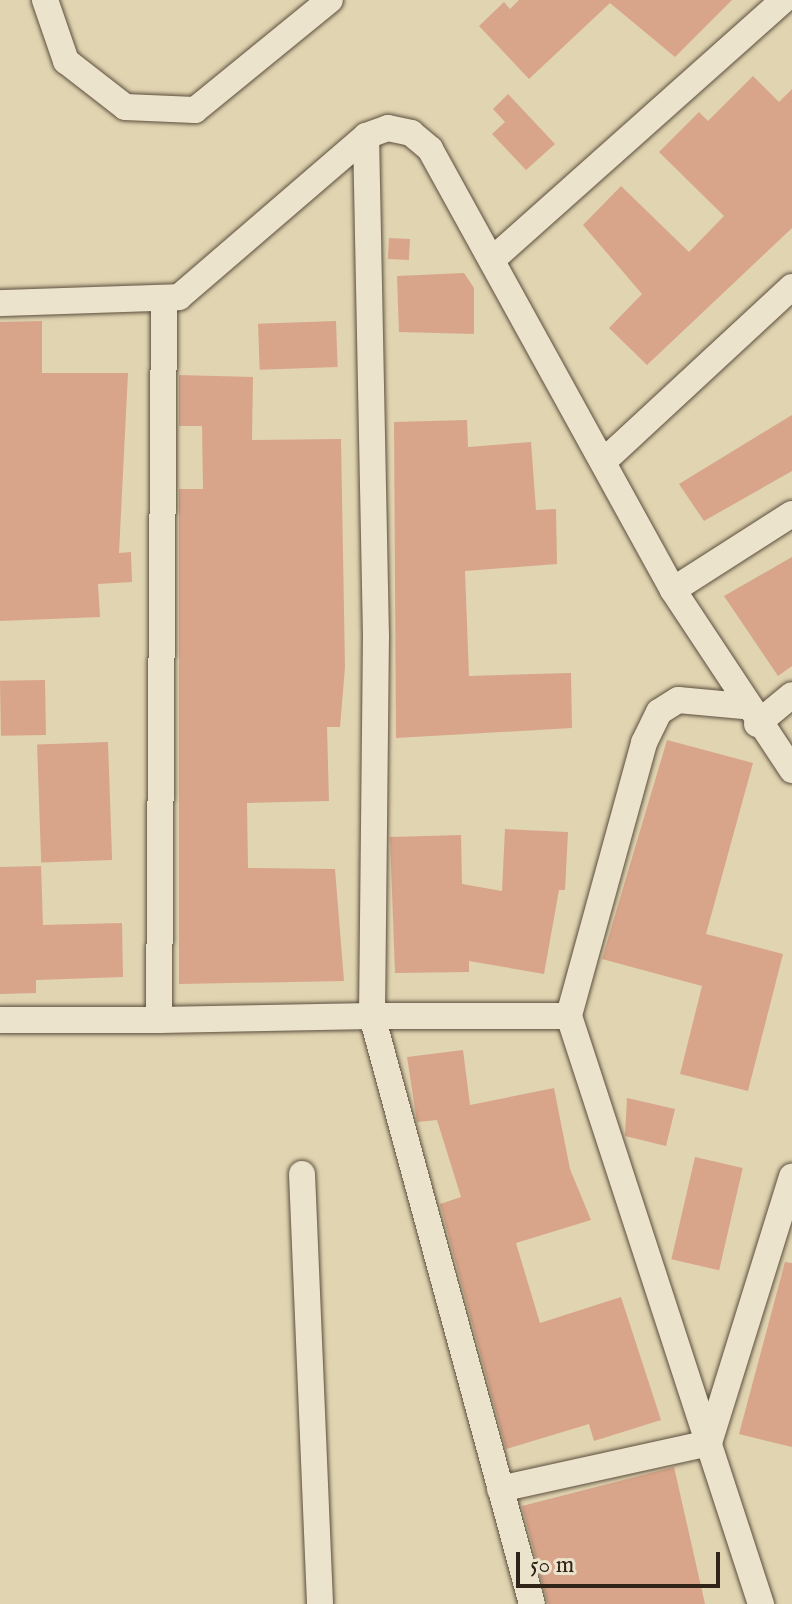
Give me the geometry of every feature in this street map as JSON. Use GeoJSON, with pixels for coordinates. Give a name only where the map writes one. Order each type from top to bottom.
{"type":"FeatureCollection","features":[{"type":"Feature","properties":{"kind":"street"},"geometry":{"type":"LineString","coordinates":[[45,0],[66,61],[125,107],[195,110],[330,0]]}},
{"type":"Feature","properties":{"kind":"street"},"geometry":{"type":"LineString","coordinates":[[493,259],[784,0]]}},
{"type":"Feature","properties":{"kind":"street"},"geometry":{"type":"LineString","coordinates":[[0,303],[164,302],[193,288],[366,136],[388,128],[411,133],[430,149],[673,590],[750,715],[792,770]]}},
{"type":"Feature","properties":{"kind":"street"},"geometry":{"type":"LineString","coordinates":[[366,136],[376,637],[372,1016],[532,1604]]}},
{"type":"Feature","properties":{"kind":"street"},"geometry":{"type":"LineString","coordinates":[[604,461],[790,293]]}},
{"type":"Feature","properties":{"kind":"street"},"geometry":{"type":"LineString","coordinates":[[159,1020],[164,302]]}},
{"type":"Feature","properties":{"kind":"street"},"geometry":{"type":"LineString","coordinates":[[673,590],[792,514]]}},
{"type":"Feature","properties":{"kind":"street"},"geometry":{"type":"LineString","coordinates":[[761,1604],[569,1016],[644,743],[659,712],[678,700],[750,715],[792,695]]}},
{"type":"Feature","properties":{"kind":"street"},"geometry":{"type":"LineString","coordinates":[[0,1020],[569,1016]]}},
{"type":"Feature","properties":{"kind":"street"},"geometry":{"type":"LineString","coordinates":[[302,1174],[320,1604]]}},
{"type":"Feature","properties":{"kind":"street"},"geometry":{"type":"LineString","coordinates":[[709,1443],[792,1177]]}},
{"type":"Feature","properties":{"kind":"street"},"geometry":{"type":"LineString","coordinates":[[500,1489],[709,1443]]}},
{"type":"Feature","properties":{"kind":"building"},"geometry":{"type":"Polygon","coordinates":[[[519,0],[732,0],[675,57],[610,3],[529,79],[479,26],[504,2],[510,9],[519,0]]]}},
{"type":"Feature","properties":{"kind":"building"},"geometry":{"type":"Polygon","coordinates":[[[753,76],[779,102],[792,89],[792,228],[647,365],[609,328],[642,294],[583,225],[621,186],[689,252],[724,216],[659,152],[699,112],[708,121],[753,76]]]}},
{"type":"Feature","properties":{"kind":"building"},"geometry":{"type":"Polygon","coordinates":[[[508,94],[555,144],[526,170],[492,134],[505,122],[493,109],[508,94]]]}},
{"type":"Feature","properties":{"kind":"building"},"geometry":{"type":"Polygon","coordinates":[[[389,238],[410,239],[409,260],[388,259],[389,238]]]}},
{"type":"Feature","properties":{"kind":"building"},"geometry":{"type":"Polygon","coordinates":[[[464,273],[474,288],[474,334],[399,332],[397,276],[464,273]]]}},
{"type":"Feature","properties":{"kind":"building"},"geometry":{"type":"Polygon","coordinates":[[[42,321],[42,373],[128,373],[119,553],[131,552],[132,582],[98,584],[100,617],[0,621],[0,322],[42,321]]]}},
{"type":"Feature","properties":{"kind":"building"},"geometry":{"type":"Polygon","coordinates":[[[336,321],[338,367],[260,370],[258,324],[336,321]]]}},
{"type":"Feature","properties":{"kind":"building"},"geometry":{"type":"Polygon","coordinates":[[[179,375],[253,377],[252,440],[341,439],[345,667],[340,727],[327,727],[329,801],[247,803],[248,868],[335,869],[344,981],[179,984],[179,489],[203,489],[202,426],[179,426],[179,375]]]}},
{"type":"Feature","properties":{"kind":"building"},"geometry":{"type":"Polygon","coordinates":[[[792,415],[792,471],[704,521],[679,484],[792,415]]]}},
{"type":"Feature","properties":{"kind":"building"},"geometry":{"type":"Polygon","coordinates":[[[467,420],[468,447],[531,442],[536,510],[556,509],[557,564],[465,571],[469,676],[571,673],[572,728],[396,738],[394,422],[467,420]]]}},
{"type":"Feature","properties":{"kind":"building"},"geometry":{"type":"Polygon","coordinates":[[[792,557],[792,666],[778,676],[724,596],[792,557]]]}},
{"type":"Feature","properties":{"kind":"building"},"geometry":{"type":"Polygon","coordinates":[[[45,680],[46,735],[1,736],[0,681],[45,680]]]}},
{"type":"Feature","properties":{"kind":"building"},"geometry":{"type":"Polygon","coordinates":[[[667,740],[753,763],[706,934],[783,954],[748,1091],[680,1074],[702,986],[602,959],[667,740]]]}},
{"type":"Feature","properties":{"kind":"building"},"geometry":{"type":"Polygon","coordinates":[[[108,742],[112,860],[41,862],[37,744],[108,742]]]}},
{"type":"Feature","properties":{"kind":"building"},"geometry":{"type":"Polygon","coordinates":[[[505,829],[568,832],[565,890],[559,890],[544,974],[469,961],[469,972],[395,973],[390,837],[461,835],[462,884],[502,891],[505,829]]]}},
{"type":"Feature","properties":{"kind":"building"},"geometry":{"type":"Polygon","coordinates":[[[41,866],[43,925],[122,923],[123,977],[36,980],[36,993],[0,994],[0,867],[41,866]]]}},
{"type":"Feature","properties":{"kind":"building"},"geometry":{"type":"Polygon","coordinates":[[[463,1050],[470,1105],[554,1088],[570,1169],[591,1220],[516,1243],[540,1323],[621,1297],[661,1420],[594,1441],[589,1424],[506,1449],[440,1204],[461,1197],[437,1120],[417,1122],[407,1057],[463,1050]]]}},
{"type":"Feature","properties":{"kind":"building"},"geometry":{"type":"Polygon","coordinates":[[[627,1098],[675,1109],[666,1146],[625,1136],[627,1098]]]}},
{"type":"Feature","properties":{"kind":"building"},"geometry":{"type":"Polygon","coordinates":[[[695,1157],[743,1168],[719,1270],[671,1259],[695,1157]]]}},
{"type":"Feature","properties":{"kind":"building"},"geometry":{"type":"Polygon","coordinates":[[[785,1262],[792,1263],[792,1447],[739,1434],[785,1262]]]}},
{"type":"Feature","properties":{"kind":"building"},"geometry":{"type":"Polygon","coordinates":[[[674,1467],[705,1604],[548,1604],[522,1506],[674,1467]]]}}]}
